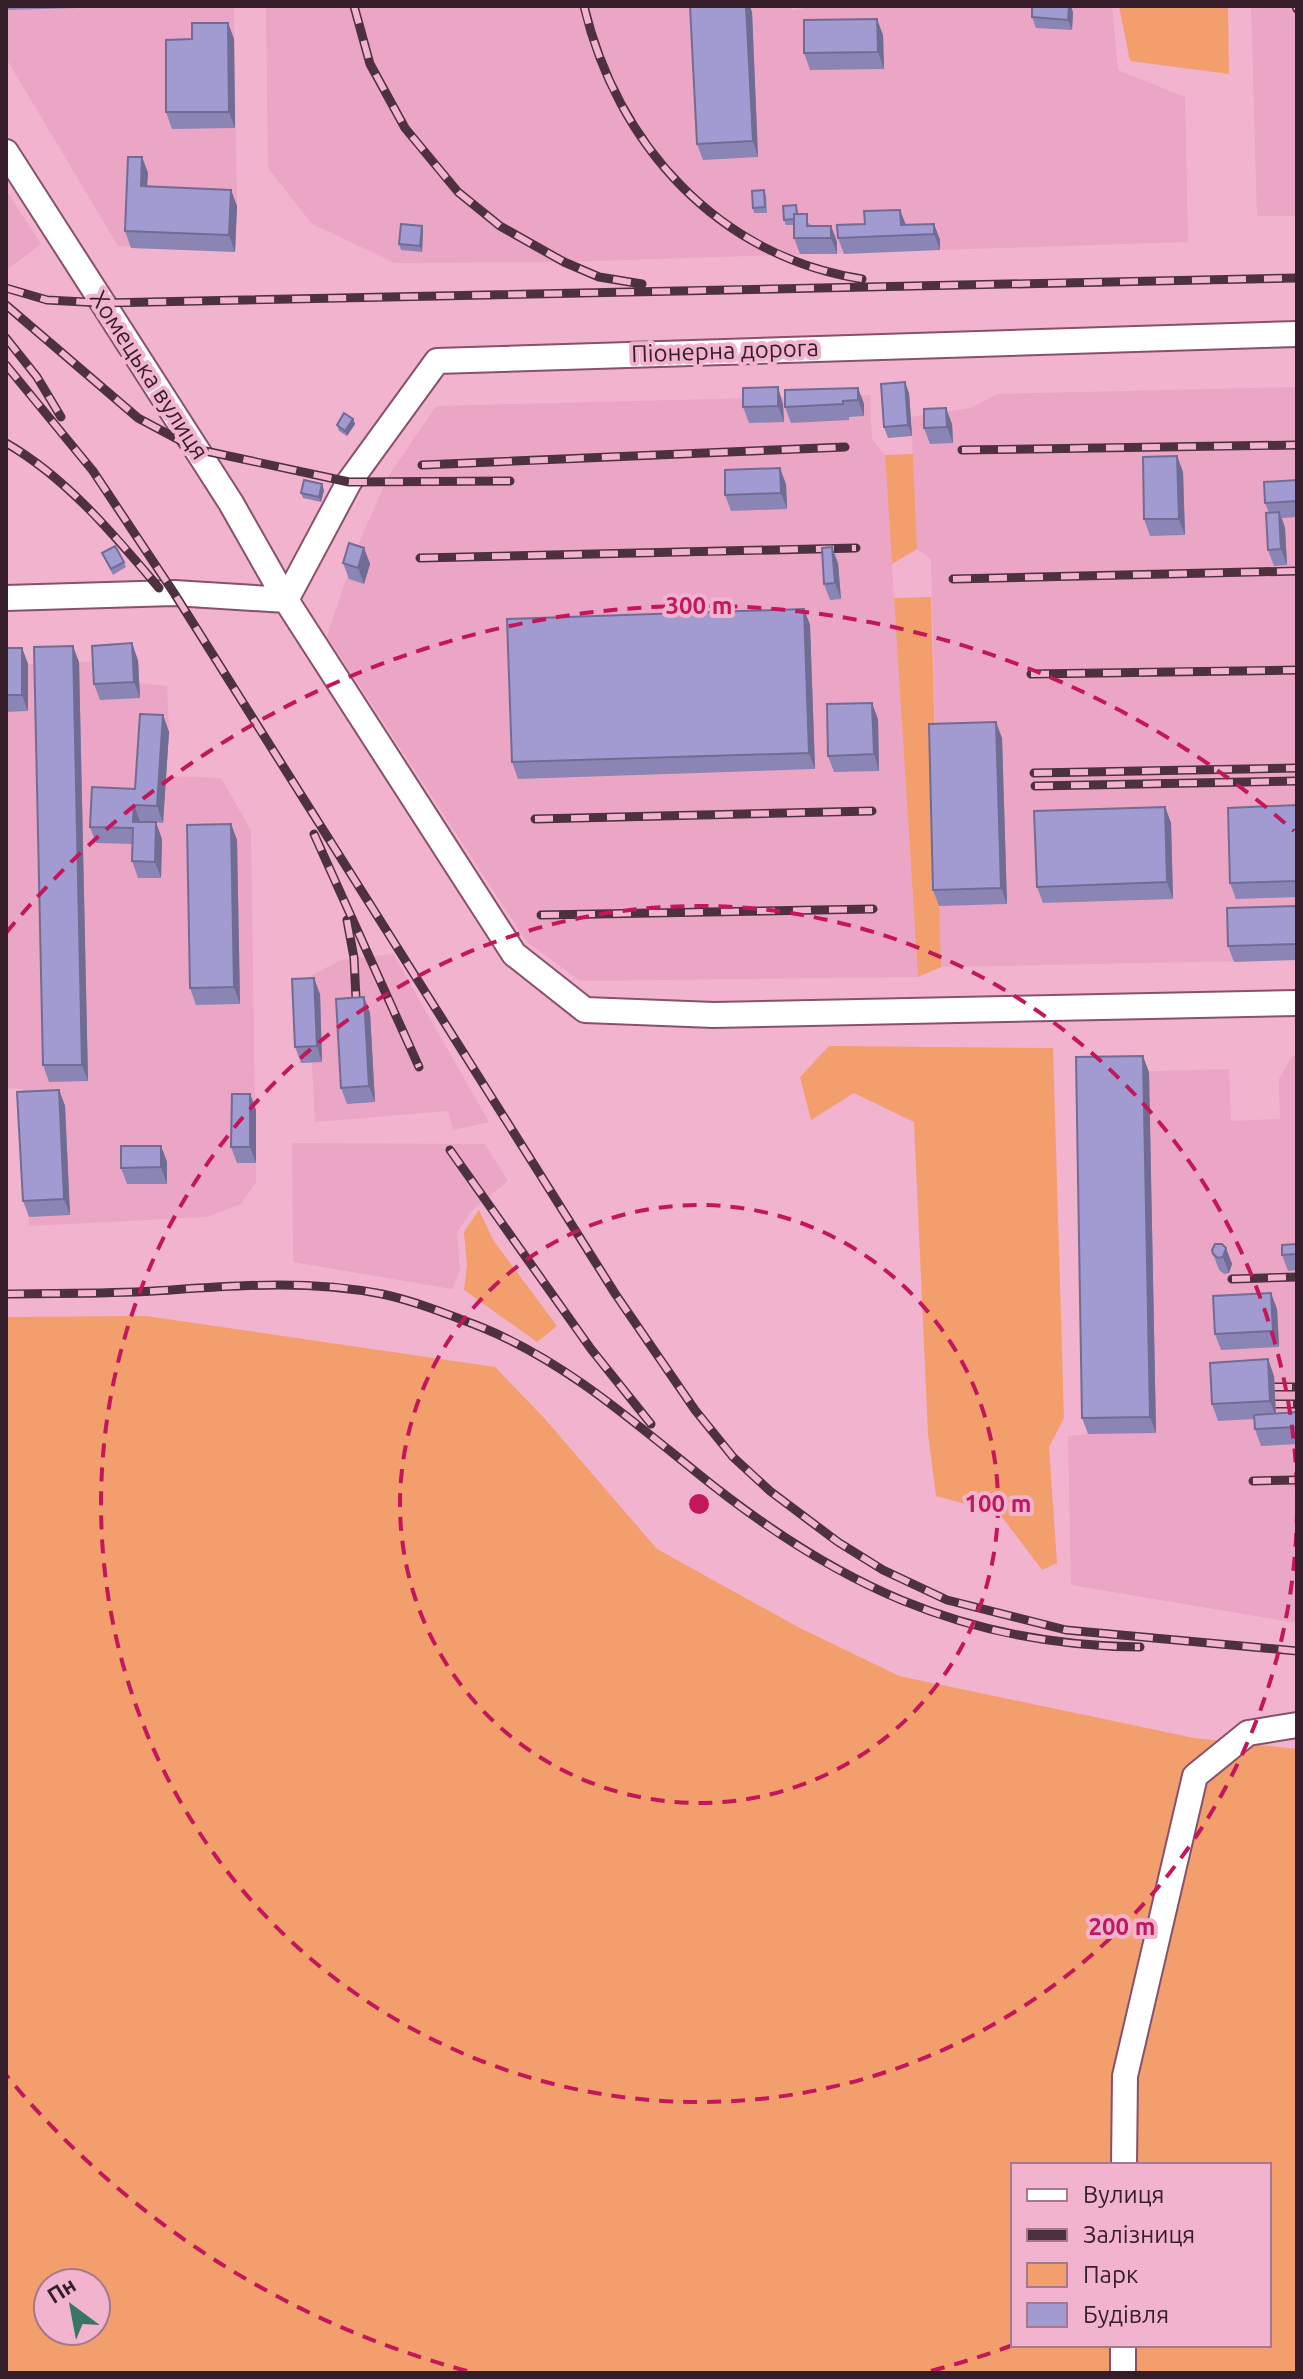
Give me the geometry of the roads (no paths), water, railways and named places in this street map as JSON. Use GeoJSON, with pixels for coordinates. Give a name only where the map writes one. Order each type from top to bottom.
{"type":"FeatureCollection","features":[{"type":"Feature","properties":{"kind":"street","name":"Хомецька вулиця"},"geometry":{"type":"LineString","coordinates":[[6,152],[231,503],[286,600],[514,954],[585,1010],[714,1015],[1297,1003]]}},
{"type":"Feature","properties":{"kind":"street","name":"Піонерна дорога"},"geometry":{"type":"LineString","coordinates":[[286,600],[349,482],[437,361],[1297,334]]}},
{"type":"Feature","properties":{"kind":"street"},"geometry":{"type":"LineString","coordinates":[[6,598],[174,593],[286,600]]}},
{"type":"Feature","properties":{"kind":"street"},"geometry":{"type":"LineString","coordinates":[[1124,2163],[1125,2076],[1195,1776],[1248,1733],[1297,1725]]}},
{"type":"Feature","properties":{"kind":"street"},"geometry":{"type":"LineString","coordinates":[[1123,2347],[1123,2373]]}},
{"type":"Feature","properties":{"kind":"railway"},"geometry":{"type":"LineString","coordinates":[[354,6],[370,64],[405,128],[458,192],[500,226],[564,262],[599,277],[642,284]]}},
{"type":"Feature","properties":{"kind":"railway"},"geometry":{"type":"LineString","coordinates":[[584,6],[600,57],[621,104],[648,147],[681,186],[719,219],[762,246],[810,266],[862,279]]}},
{"type":"Feature","properties":{"kind":"railway"},"geometry":{"type":"LineString","coordinates":[[6,288],[47,300],[103,303],[1297,278]]}},
{"type":"Feature","properties":{"kind":"railway"},"geometry":{"type":"LineString","coordinates":[[6,305],[138,418],[196,449],[349,482],[510,481]]}},
{"type":"Feature","properties":{"kind":"railway"},"geometry":{"type":"LineString","coordinates":[[6,338],[37,377],[61,417]]}},
{"type":"Feature","properties":{"kind":"railway"},"geometry":{"type":"LineString","coordinates":[[6,365],[93,471],[174,593],[616,1295],[695,1410],[733,1457],[770,1491],[838,1542],[883,1570],[947,1600],[1066,1630],[1297,1651]]}},
{"type":"Feature","properties":{"kind":"railway"},"geometry":{"type":"LineString","coordinates":[[6,443],[69,490],[159,588]]}},
{"type":"Feature","properties":{"kind":"railway"},"geometry":{"type":"LineString","coordinates":[[962,450],[1297,445]]}},
{"type":"Feature","properties":{"kind":"railway"},"geometry":{"type":"LineString","coordinates":[[422,465],[845,447]]}},
{"type":"Feature","properties":{"kind":"railway"},"geometry":{"type":"LineString","coordinates":[[420,558],[856,548]]}},
{"type":"Feature","properties":{"kind":"railway"},"geometry":{"type":"LineString","coordinates":[[953,579],[1297,571]]}},
{"type":"Feature","properties":{"kind":"railway"},"geometry":{"type":"LineString","coordinates":[[1031,674],[1297,670]]}},
{"type":"Feature","properties":{"kind":"railway"},"geometry":{"type":"LineString","coordinates":[[1034,773],[1297,768]]}},
{"type":"Feature","properties":{"kind":"railway"},"geometry":{"type":"LineString","coordinates":[[1035,786],[1297,781]]}},
{"type":"Feature","properties":{"kind":"railway"},"geometry":{"type":"LineString","coordinates":[[535,819],[872,811]]}},
{"type":"Feature","properties":{"kind":"railway"},"geometry":{"type":"LineString","coordinates":[[314,834],[419,1067]]}},
{"type":"Feature","properties":{"kind":"railway"},"geometry":{"type":"LineString","coordinates":[[541,915],[873,909]]}},
{"type":"Feature","properties":{"kind":"railway"},"geometry":{"type":"LineString","coordinates":[[347,920],[354,958],[357,1019]]}},
{"type":"Feature","properties":{"kind":"railway"},"geometry":{"type":"LineString","coordinates":[[450,1150],[591,1349],[651,1424]]}},
{"type":"Feature","properties":{"kind":"railway"},"geometry":{"type":"LineString","coordinates":[[1232,1279],[1297,1277]]}},
{"type":"Feature","properties":{"kind":"railway"},"geometry":{"type":"LineString","coordinates":[[6,1294],[117,1293],[297,1285],[354,1289],[407,1300],[511,1340],[567,1373],[747,1511],[849,1576],[957,1620],[1014,1634],[1075,1643],[1140,1647]]}},
{"type":"Feature","properties":{"kind":"railway"},"geometry":{"type":"LineString","coordinates":[[1274,1387],[1297,1387]]}},
{"type":"Feature","properties":{"kind":"railway"},"geometry":{"type":"LineString","coordinates":[[1275,1404],[1297,1404]]}},
{"type":"Feature","properties":{"kind":"railway"},"geometry":{"type":"LineString","coordinates":[[1253,1481],[1297,1480]]}}]}
